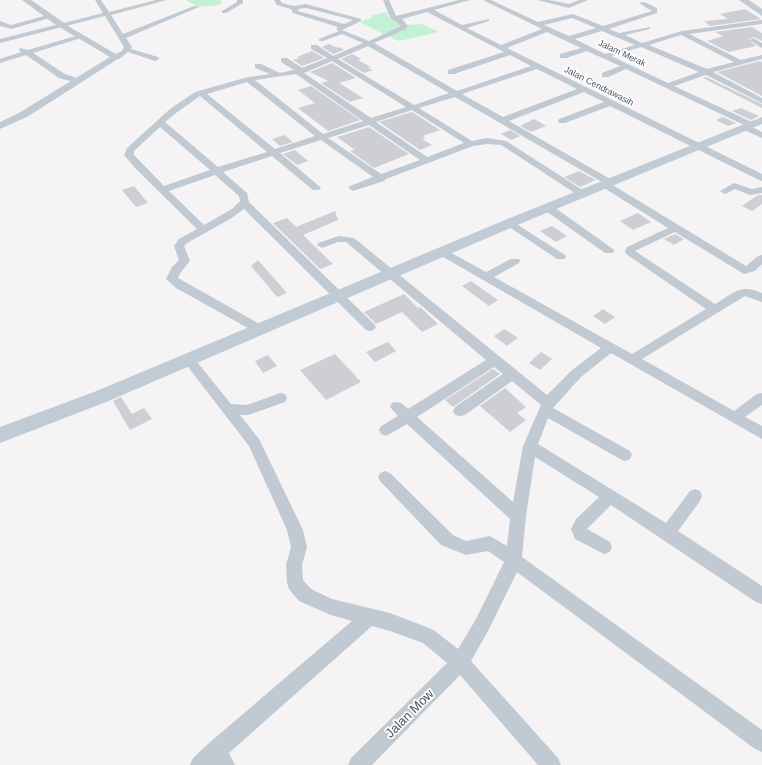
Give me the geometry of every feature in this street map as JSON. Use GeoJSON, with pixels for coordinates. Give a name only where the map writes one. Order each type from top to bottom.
{"type":"FeatureCollection","features":[{"type":"Feature","properties":{"kind":"main road"},"geometry":{"type":"LineString","coordinates":[[743,0],[762,13]]}},
{"type":"Feature","properties":{"kind":"main road"},"geometry":{"type":"LineString","coordinates":[[0,435],[100,397],[190,360],[547,207],[696,146],[755,127]]}},
{"type":"Feature","properties":{"kind":"street"},"geometry":{"type":"LineString","coordinates":[[26,0],[37,12],[116,57]]}},
{"type":"Feature","properties":{"kind":"street"},"geometry":{"type":"LineString","coordinates":[[98,0],[128,47],[128,50]]}},
{"type":"Feature","properties":{"kind":"street"},"geometry":{"type":"LineString","coordinates":[[135,0],[145,4]]}},
{"type":"Feature","properties":{"kind":"street"},"geometry":{"type":"LineString","coordinates":[[4,40],[164,0]]}},
{"type":"Feature","properties":{"kind":"street"},"geometry":{"type":"LineString","coordinates":[[224,12],[240,3],[240,0]]}},
{"type":"Feature","properties":{"kind":"street"},"geometry":{"type":"LineString","coordinates":[[277,0],[279,4],[294,8],[306,6],[359,20],[342,28],[295,12],[294,8]]}},
{"type":"Feature","properties":{"kind":"street"},"geometry":{"type":"LineString","coordinates":[[203,230],[138,166],[129,155],[130,150],[182,104],[202,93],[248,79],[300,71],[402,29],[405,26],[403,21],[390,14],[390,5],[386,0]]}},
{"type":"Feature","properties":{"kind":"street"},"geometry":{"type":"LineString","coordinates":[[396,18],[467,0]]}},
{"type":"Feature","properties":{"kind":"street","name":"Jalam Merak"},"geometry":{"type":"LineString","coordinates":[[486,0],[669,85],[755,127]]}},
{"type":"Feature","properties":{"kind":"street"},"geometry":{"type":"LineString","coordinates":[[539,24],[573,16],[582,11],[569,6],[540,0]]}},
{"type":"Feature","properties":{"kind":"street"},"geometry":{"type":"LineString","coordinates":[[569,6],[585,0]]}},
{"type":"Feature","properties":{"kind":"street"},"geometry":{"type":"LineString","coordinates":[[568,39],[655,12],[655,9],[642,3]]}},
{"type":"Feature","properties":{"kind":"street"},"geometry":{"type":"LineString","coordinates":[[122,38],[196,7]]}},
{"type":"Feature","properties":{"kind":"street","name":"Jalan Cendrawasih"},"geometry":{"type":"LineString","coordinates":[[428,10],[610,103],[762,178]]}},
{"type":"Feature","properties":{"kind":"street"},"geometry":{"type":"LineString","coordinates":[[573,16],[706,72],[762,101]]}},
{"type":"Feature","properties":{"kind":"street"},"geometry":{"type":"LineString","coordinates":[[2,21],[4,26],[11,27],[48,17]]}},
{"type":"Feature","properties":{"kind":"street"},"geometry":{"type":"LineString","coordinates":[[462,27],[487,20]]}},
{"type":"Feature","properties":{"kind":"street"},"geometry":{"type":"LineString","coordinates":[[605,56],[682,34],[762,22]]}},
{"type":"Feature","properties":{"kind":"street"},"geometry":{"type":"LineString","coordinates":[[618,35],[648,28]]}},
{"type":"Feature","properties":{"kind":"street"},"geometry":{"type":"LineString","coordinates":[[502,47],[548,29]]}},
{"type":"Feature","properties":{"kind":"street"},"geometry":{"type":"LineString","coordinates":[[321,40],[342,32],[368,43],[606,183],[744,270],[751,269],[762,258]]}},
{"type":"Feature","properties":{"kind":"street"},"geometry":{"type":"LineString","coordinates":[[682,34],[740,62]]}},
{"type":"Feature","properties":{"kind":"street"},"geometry":{"type":"LineString","coordinates":[[0,61],[79,37]]}},
{"type":"Feature","properties":{"kind":"street"},"geometry":{"type":"LineString","coordinates":[[4,40],[62,76],[77,81]]}},
{"type":"Feature","properties":{"kind":"street"},"geometry":{"type":"LineString","coordinates":[[753,40],[762,46]]}},
{"type":"Feature","properties":{"kind":"street"},"geometry":{"type":"LineString","coordinates":[[314,47],[471,144]]}},
{"type":"Feature","properties":{"kind":"street"},"geometry":{"type":"LineString","coordinates":[[563,56],[588,48]]}},
{"type":"Feature","properties":{"kind":"street"},"geometry":{"type":"LineString","coordinates":[[0,126],[23,115],[128,50],[155,59]]}},
{"type":"Feature","properties":{"kind":"street"},"geometry":{"type":"LineString","coordinates":[[451,72],[511,52]]}},
{"type":"Feature","properties":{"kind":"street"},"geometry":{"type":"LineString","coordinates":[[669,85],[706,72],[762,57]]}},
{"type":"Feature","properties":{"kind":"street"},"geometry":{"type":"LineString","coordinates":[[284,60],[369,122],[427,161]]}},
{"type":"Feature","properties":{"kind":"street"},"geometry":{"type":"LineString","coordinates":[[258,66],[279,75]]}},
{"type":"Feature","properties":{"kind":"street"},"geometry":{"type":"LineString","coordinates":[[163,190],[216,171],[456,94],[537,66]]}},
{"type":"Feature","properties":{"kind":"street"},"geometry":{"type":"LineString","coordinates":[[605,75],[627,66]]}},
{"type":"Feature","properties":{"kind":"street"},"geometry":{"type":"LineString","coordinates":[[248,79],[322,137],[380,179]]}},
{"type":"Feature","properties":{"kind":"street"},"geometry":{"type":"LineString","coordinates":[[501,121],[585,89]]}},
{"type":"Feature","properties":{"kind":"street"},"geometry":{"type":"LineString","coordinates":[[202,93],[316,188]]}},
{"type":"Feature","properties":{"kind":"street"},"geometry":{"type":"LineString","coordinates":[[562,121],[610,103]]}},
{"type":"Feature","properties":{"kind":"street"},"geometry":{"type":"LineString","coordinates":[[161,123],[244,195],[245,200],[244,203],[231,215],[183,241],[179,246],[185,261],[176,270],[172,279],[192,292],[261,330]]}},
{"type":"Feature","properties":{"kind":"street"},"geometry":{"type":"LineString","coordinates":[[354,188],[471,144],[487,141],[503,143],[581,193]]}},
{"type":"Feature","properties":{"kind":"street"},"geometry":{"type":"LineString","coordinates":[[725,191],[734,186],[752,193],[762,190]]}},
{"type":"Feature","properties":{"kind":"street"},"geometry":{"type":"LineString","coordinates":[[244,203],[370,327]]}},
{"type":"Feature","properties":{"kind":"street"},"geometry":{"type":"LineString","coordinates":[[547,207],[609,251]]}},
{"type":"Feature","properties":{"kind":"street"},"geometry":{"type":"LineString","coordinates":[[510,223],[561,257]]}},
{"type":"Feature","properties":{"kind":"street"},"geometry":{"type":"LineString","coordinates":[[676,228],[631,249],[630,251],[632,254],[715,309]]}},
{"type":"Feature","properties":{"kind":"street"},"geometry":{"type":"LineString","coordinates":[[322,245],[337,239],[345,238],[350,240],[393,273],[495,360],[546,406],[625,454]]}},
{"type":"Feature","properties":{"kind":"street"},"geometry":{"type":"LineString","coordinates":[[442,252],[609,348],[762,433]]}},
{"type":"Feature","properties":{"kind":"street"},"geometry":{"type":"LineString","coordinates":[[485,277],[515,261]]}},
{"type":"Feature","properties":{"kind":"street"},"geometry":{"type":"LineString","coordinates":[[631,360],[747,291],[762,298]]}},
{"type":"Feature","properties":{"kind":"street"},"geometry":{"type":"LineString","coordinates":[[514,560],[518,516],[530,446],[546,406],[576,374],[609,348]]}},
{"type":"Feature","properties":{"kind":"street"},"geometry":{"type":"LineString","coordinates":[[190,360],[254,443],[295,530],[299,547],[294,565],[295,583],[305,594],[331,608],[390,622],[429,637],[460,662],[551,765]]}},
{"type":"Feature","properties":{"kind":"street"},"geometry":{"type":"LineString","coordinates":[[386,430],[402,411],[495,360]]}},
{"type":"Feature","properties":{"kind":"street"},"geometry":{"type":"LineString","coordinates":[[460,411],[512,375]]}},
{"type":"Feature","properties":{"kind":"street"},"geometry":{"type":"LineString","coordinates":[[227,408],[248,410],[280,398]]}},
{"type":"Feature","properties":{"kind":"street"},"geometry":{"type":"LineString","coordinates":[[735,417],[762,398]]}},
{"type":"Feature","properties":{"kind":"street"},"geometry":{"type":"LineString","coordinates":[[402,411],[518,516]]}},
{"type":"Feature","properties":{"kind":"street"},"geometry":{"type":"LineString","coordinates":[[530,446],[668,533],[762,596]]}},
{"type":"Feature","properties":{"kind":"street"},"geometry":{"type":"LineString","coordinates":[[385,478],[447,540],[466,548],[490,543],[762,742]]}},
{"type":"Feature","properties":{"kind":"street"},"geometry":{"type":"LineString","coordinates":[[668,533],[695,496]]}},
{"type":"Feature","properties":{"kind":"street"},"geometry":{"type":"LineString","coordinates":[[604,547],[581,534],[578,530],[581,524],[609,497]]}},
{"type":"Feature","properties":{"kind":"street","name":"Jalan Mow"},"geometry":{"type":"LineString","coordinates":[[358,765],[460,662],[482,625],[514,560]]}},
{"type":"Feature","properties":{"kind":"street"},"geometry":{"type":"LineString","coordinates":[[200,765],[220,758],[368,617]]}},
{"type":"Feature","properties":{"kind":"green space"},"geometry":{"type":"Polygon","coordinates":[[[186,0],[219,0],[223,2],[219,5],[198,7],[186,0]]]}},
{"type":"Feature","properties":{"kind":"green space"},"geometry":{"type":"Polygon","coordinates":[[[388,12],[387,16],[397,20],[402,27],[385,35],[360,22],[371,18],[373,15],[388,12]]]}},
{"type":"Feature","properties":{"kind":"green space"},"geometry":{"type":"Polygon","coordinates":[[[420,24],[439,32],[399,41],[388,36],[403,31],[407,25],[420,24]]]}},
{"type":"Feature","properties":{"kind":"building"},"geometry":{"type":"Polygon","coordinates":[[[745,9],[761,19],[710,26],[704,21],[728,19],[720,14],[745,9]]]}},
{"type":"Feature","properties":{"kind":"building"},"geometry":{"type":"Polygon","coordinates":[[[752,27],[762,33],[762,41],[754,37],[748,39],[756,46],[729,52],[707,41],[723,36],[715,32],[752,27]]]}},
{"type":"Feature","properties":{"kind":"building"},"geometry":{"type":"Polygon","coordinates":[[[329,44],[338,48],[340,47],[344,50],[333,54],[322,47],[329,44]]]}},
{"type":"Feature","properties":{"kind":"building"},"geometry":{"type":"Polygon","coordinates":[[[312,51],[324,58],[302,66],[293,60],[300,58],[297,57],[312,51]]]}},
{"type":"Feature","properties":{"kind":"building"},"geometry":{"type":"Polygon","coordinates":[[[352,54],[361,59],[358,60],[371,67],[368,68],[373,70],[364,73],[341,59],[352,54]]]}},
{"type":"Feature","properties":{"kind":"building"},"geometry":{"type":"Polygon","coordinates":[[[760,61],[762,62],[762,96],[717,72],[760,61]]]}},
{"type":"Feature","properties":{"kind":"building"},"geometry":{"type":"Polygon","coordinates":[[[332,63],[356,78],[339,83],[363,98],[350,102],[321,83],[328,81],[310,72],[332,63]]]}},
{"type":"Feature","properties":{"kind":"building"},"geometry":{"type":"Polygon","coordinates":[[[706,77],[762,104],[762,108],[703,78],[706,77]]]}},
{"type":"Feature","properties":{"kind":"building"},"geometry":{"type":"Polygon","coordinates":[[[311,86],[360,120],[328,131],[298,108],[315,103],[298,90],[311,86]]]}},
{"type":"Feature","properties":{"kind":"building"},"geometry":{"type":"Polygon","coordinates":[[[741,108],[759,116],[751,120],[732,111],[741,108]]]}},
{"type":"Feature","properties":{"kind":"building"},"geometry":{"type":"Polygon","coordinates":[[[412,112],[440,130],[423,136],[426,138],[422,139],[432,145],[420,150],[379,122],[412,112]]]}},
{"type":"Feature","properties":{"kind":"building"},"geometry":{"type":"Polygon","coordinates":[[[721,116],[736,123],[728,126],[716,120],[723,117],[721,116]]]}},
{"type":"Feature","properties":{"kind":"building"},"geometry":{"type":"Polygon","coordinates":[[[534,119],[546,126],[531,132],[520,126],[534,119]]]}},
{"type":"Feature","properties":{"kind":"building"},"geometry":{"type":"Polygon","coordinates":[[[369,127],[409,154],[374,168],[350,151],[355,150],[337,137],[369,127]]]}},
{"type":"Feature","properties":{"kind":"building"},"geometry":{"type":"Polygon","coordinates":[[[510,130],[520,136],[511,140],[501,134],[510,130]]]}},
{"type":"Feature","properties":{"kind":"building"},"geometry":{"type":"Polygon","coordinates":[[[284,135],[293,142],[280,146],[272,139],[284,135]]]}},
{"type":"Feature","properties":{"kind":"building"},"geometry":{"type":"Polygon","coordinates":[[[295,150],[308,161],[297,165],[283,154],[295,150]]]}},
{"type":"Feature","properties":{"kind":"building"},"geometry":{"type":"Polygon","coordinates":[[[579,171],[596,180],[580,187],[564,177],[579,171]]]}},
{"type":"Feature","properties":{"kind":"building"},"geometry":{"type":"Polygon","coordinates":[[[134,186],[148,203],[136,207],[122,190],[134,186]]]}},
{"type":"Feature","properties":{"kind":"building"},"geometry":{"type":"Polygon","coordinates":[[[758,195],[762,195],[762,204],[752,211],[742,206],[758,195]]]}},
{"type":"Feature","properties":{"kind":"building"},"geometry":{"type":"Polygon","coordinates":[[[335,211],[338,220],[303,235],[333,264],[320,269],[273,223],[287,218],[296,227],[335,211]]]}},
{"type":"Feature","properties":{"kind":"building"},"geometry":{"type":"Polygon","coordinates":[[[638,213],[651,222],[633,230],[620,221],[638,213]]]}},
{"type":"Feature","properties":{"kind":"building"},"geometry":{"type":"Polygon","coordinates":[[[552,226],[567,236],[556,242],[540,231],[552,226]]]}},
{"type":"Feature","properties":{"kind":"building"},"geometry":{"type":"Polygon","coordinates":[[[675,234],[684,239],[674,245],[664,239],[675,234]]]}},
{"type":"Feature","properties":{"kind":"building"},"geometry":{"type":"Polygon","coordinates":[[[258,260],[287,293],[277,297],[251,266],[258,260]]]}},
{"type":"Feature","properties":{"kind":"building"},"geometry":{"type":"Polygon","coordinates":[[[471,281],[498,300],[489,306],[462,286],[471,281]]]}},
{"type":"Feature","properties":{"kind":"building"},"geometry":{"type":"Polygon","coordinates":[[[404,294],[418,308],[420,307],[438,324],[422,332],[402,312],[376,324],[364,312],[404,294]]]}},
{"type":"Feature","properties":{"kind":"building"},"geometry":{"type":"Polygon","coordinates":[[[603,309],[615,317],[605,324],[593,316],[603,309]]]}},
{"type":"Feature","properties":{"kind":"building"},"geometry":{"type":"Polygon","coordinates":[[[504,329],[518,338],[507,346],[494,336],[504,329]]]}},
{"type":"Feature","properties":{"kind":"building"},"geometry":{"type":"Polygon","coordinates":[[[388,342],[396,351],[375,362],[366,352],[388,342]]]}},
{"type":"Feature","properties":{"kind":"building"},"geometry":{"type":"Polygon","coordinates":[[[541,352],[552,359],[540,370],[529,363],[541,352]]]}},
{"type":"Feature","properties":{"kind":"building"},"geometry":{"type":"Polygon","coordinates":[[[335,354],[361,382],[326,400],[300,370],[335,354]]]}},
{"type":"Feature","properties":{"kind":"building"},"geometry":{"type":"Polygon","coordinates":[[[268,355],[277,366],[263,373],[255,361],[268,355]]]}},
{"type":"Feature","properties":{"kind":"building"},"geometry":{"type":"Polygon","coordinates":[[[493,369],[500,374],[453,407],[445,400],[493,369]]]}},
{"type":"Feature","properties":{"kind":"building"},"geometry":{"type":"Polygon","coordinates":[[[505,388],[526,407],[517,413],[526,420],[510,432],[480,406],[505,388]]]}},
{"type":"Feature","properties":{"kind":"building"},"geometry":{"type":"Polygon","coordinates":[[[121,397],[132,414],[144,408],[152,419],[130,430],[113,401],[121,397]]]}}]}
